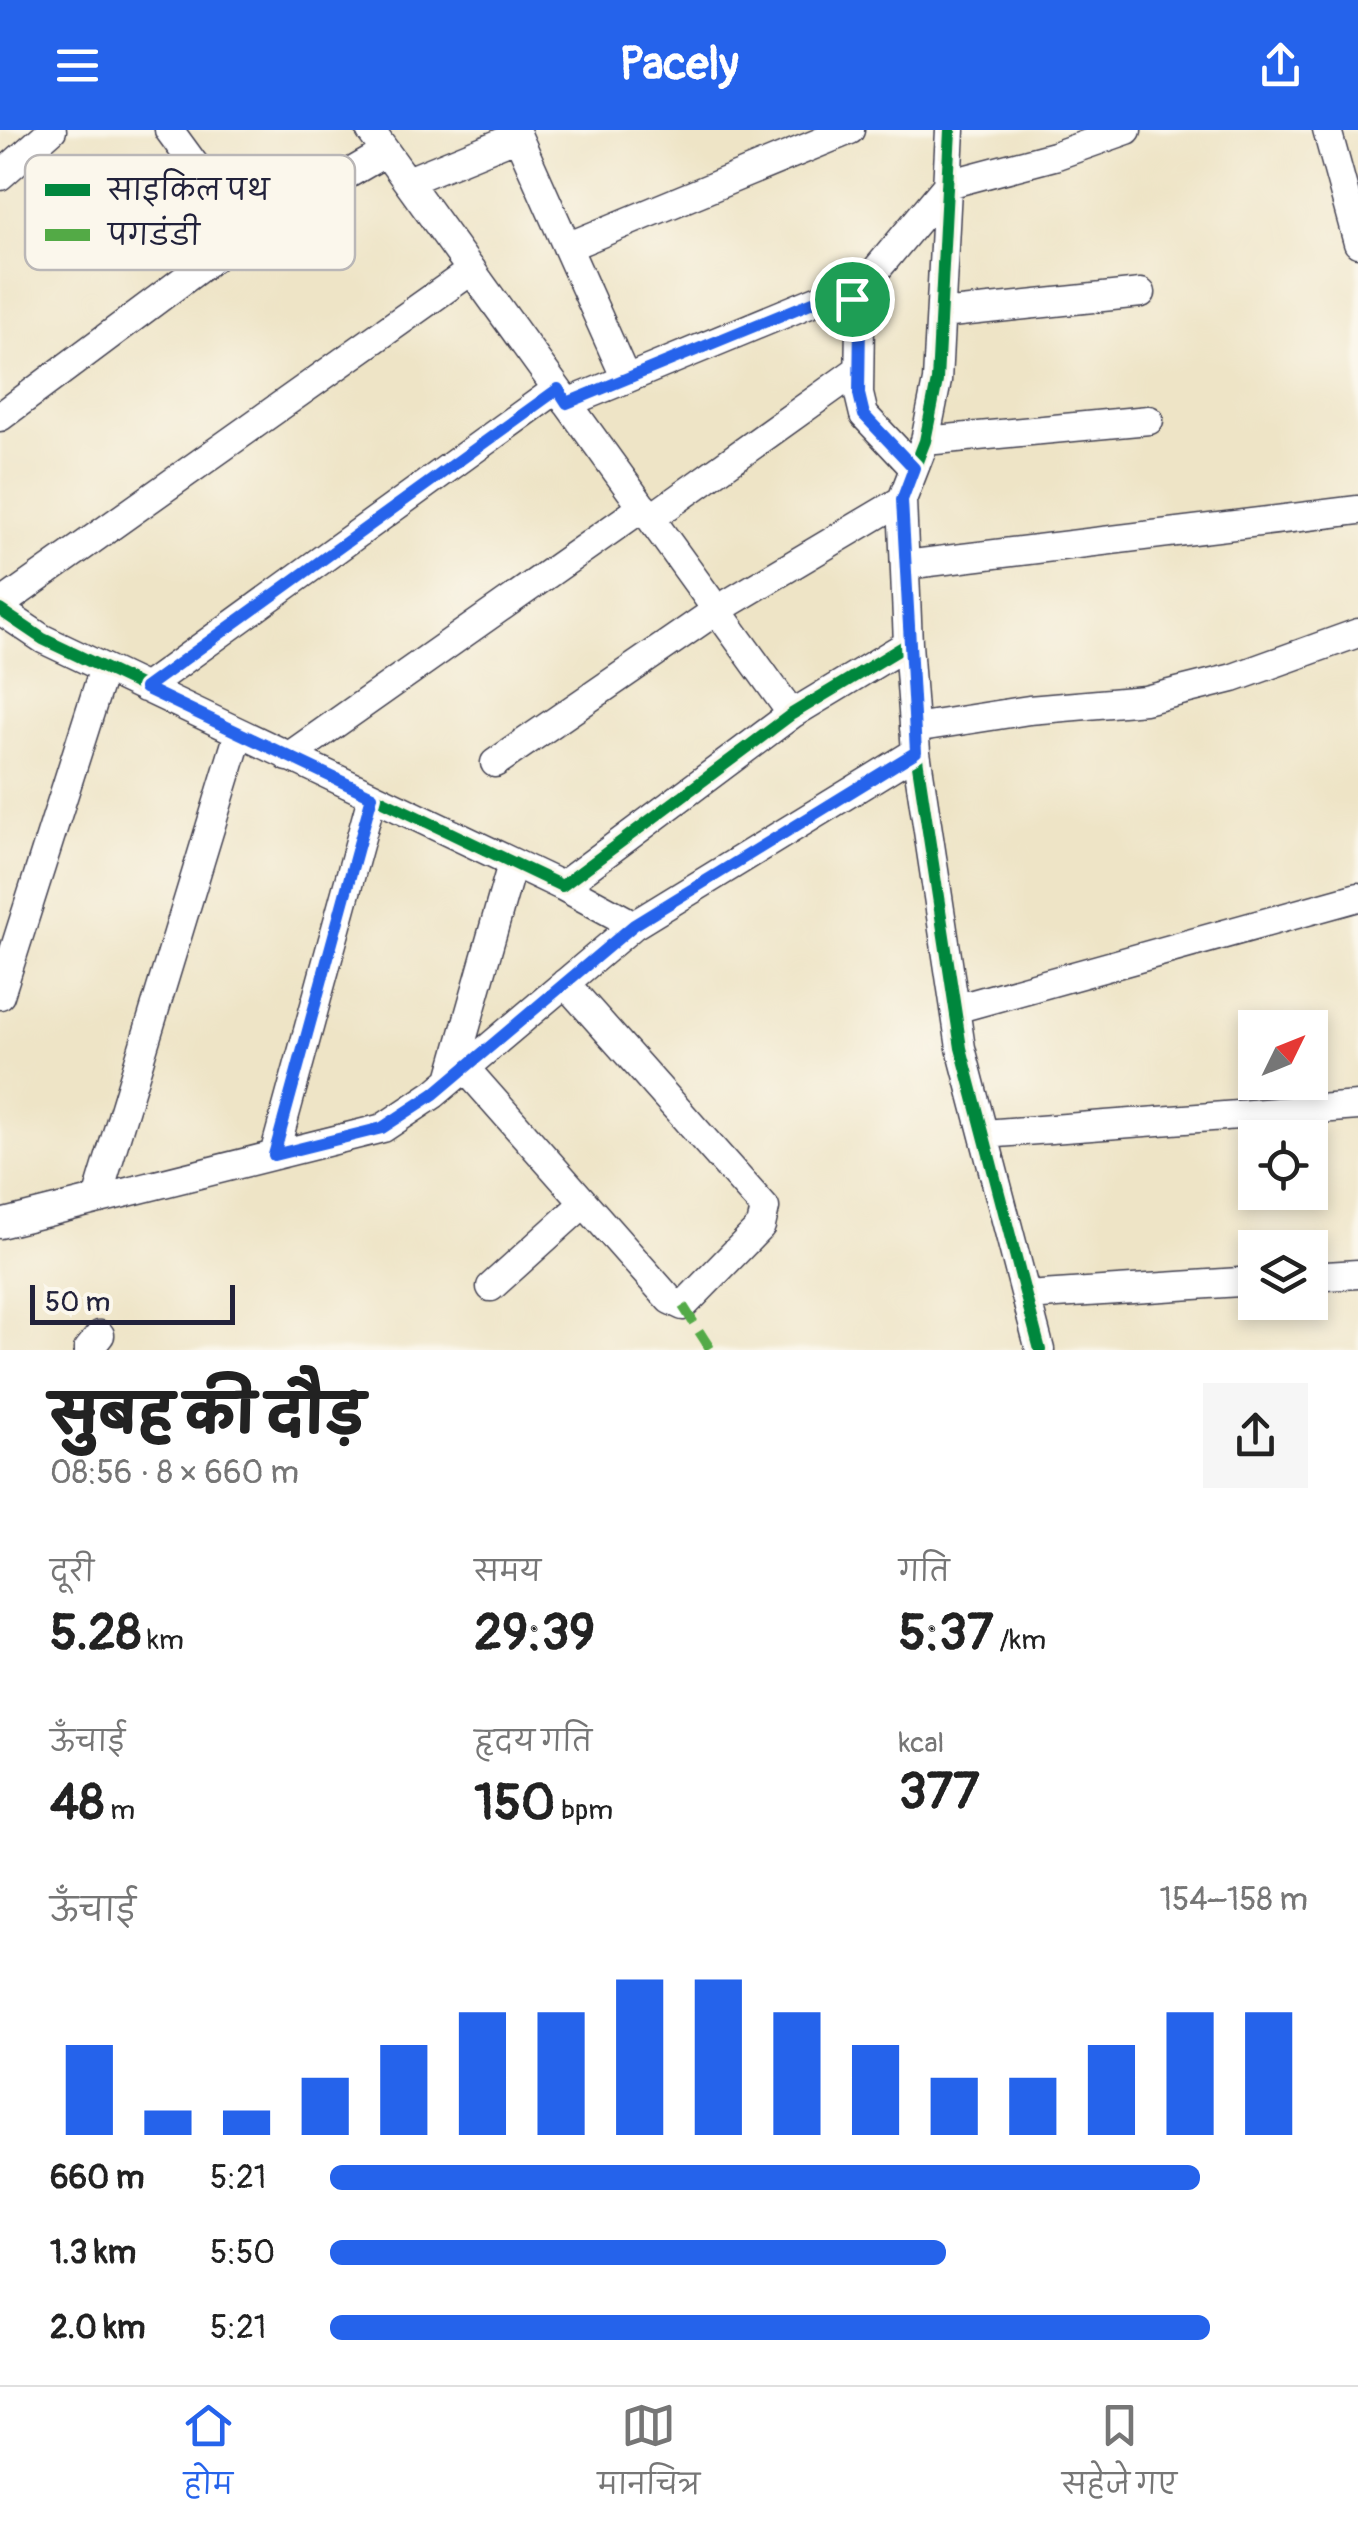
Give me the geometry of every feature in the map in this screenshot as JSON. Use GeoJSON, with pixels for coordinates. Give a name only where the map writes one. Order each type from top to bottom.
{"type":"FeatureCollection","features":[{"type":"Feature","properties":{"kind":"street"},"geometry":{"type":"LineString","coordinates":[[0,176],[52,130]]}},
{"type":"Feature","properties":{"kind":"street"},"geometry":{"type":"LineString","coordinates":[[169,130],[187,155]]}},
{"type":"Feature","properties":{"kind":"street"},"geometry":{"type":"LineString","coordinates":[[567,247],[850,130]]}},
{"type":"Feature","properties":{"kind":"street"},"geometry":{"type":"LineString","coordinates":[[950,130],[936,381],[925,441],[902,500],[915,740],[961,1048],[1040,1350]]}},
{"type":"Feature","properties":{"kind":"street"},"geometry":{"type":"LineString","coordinates":[[852,299],[948,184],[1054,156],[1127,130]]}},
{"type":"Feature","properties":{"kind":"street"},"geometry":{"type":"LineString","coordinates":[[1327,130],[1358,243]]}},
{"type":"Feature","properties":{"kind":"street"},"geometry":{"type":"LineString","coordinates":[[408,182],[516,133],[626,379]]}},
{"type":"Feature","properties":{"kind":"street"},"geometry":{"type":"LineString","coordinates":[[355,157],[378,141],[792,714]]}},
{"type":"Feature","properties":{"kind":"street"},"geometry":{"type":"LineString","coordinates":[[0,418],[197,270]]}},
{"type":"Feature","properties":{"kind":"street"},"geometry":{"type":"LineString","coordinates":[[472,270],[0,608],[43,639],[562,886],[634,925]]}},
{"type":"Feature","properties":{"kind":"street"},"geometry":{"type":"LineString","coordinates":[[941,314],[1141,293]]}},
{"type":"Feature","properties":{"kind":"street"},"geometry":{"type":"LineString","coordinates":[[145,688],[562,396],[626,379],[830,295],[852,299]]}},
{"type":"Feature","properties":{"kind":"street"},"geometry":{"type":"LineString","coordinates":[[852,299],[860,320],[859,394],[864,415],[914,468]]}},
{"type":"Feature","properties":{"kind":"street"},"geometry":{"type":"LineString","coordinates":[[288,756],[860,369]]}},
{"type":"Feature","properties":{"kind":"street"},"geometry":{"type":"LineString","coordinates":[[925,441],[1150,420]]}},
{"type":"Feature","properties":{"kind":"street"},"geometry":{"type":"LineString","coordinates":[[495,763],[717,610],[902,500]]}},
{"type":"Feature","properties":{"kind":"street"},"geometry":{"type":"LineString","coordinates":[[905,565],[1358,510]]}},
{"type":"Feature","properties":{"kind":"street"},"geometry":{"type":"LineString","coordinates":[[0,1224],[382,1128],[458,1074],[634,925],[915,740],[1030,710],[1145,700],[1233,678],[1358,633]]}},
{"type":"Feature","properties":{"kind":"street"},"geometry":{"type":"LineString","coordinates":[[562,886],[792,714],[908,644]]}},
{"type":"Feature","properties":{"kind":"street"},"geometry":{"type":"LineString","coordinates":[[0,995],[104,668]]}},
{"type":"Feature","properties":{"kind":"street"},"geometry":{"type":"LineString","coordinates":[[97,1200],[239,733]]}},
{"type":"Feature","properties":{"kind":"street"},"geometry":{"type":"LineString","coordinates":[[274,1155],[372,796]]}},
{"type":"Feature","properties":{"kind":"street"},"geometry":{"type":"LineString","coordinates":[[458,1074],[512,864]]}},
{"type":"Feature","properties":{"kind":"street"},"geometry":{"type":"LineString","coordinates":[[955,1009],[1358,897]]}},
{"type":"Feature","properties":{"kind":"street"},"geometry":{"type":"LineString","coordinates":[[458,1074],[584,1202],[670,1300],[683,1306],[760,1226],[765,1208],[565,984]]}},
{"type":"Feature","properties":{"kind":"street"},"geometry":{"type":"LineString","coordinates":[[984,1134],[1358,1106]]}},
{"type":"Feature","properties":{"kind":"street"},"geometry":{"type":"LineString","coordinates":[[491,1287],[584,1202]]}},
{"type":"Feature","properties":{"kind":"street"},"geometry":{"type":"LineString","coordinates":[[1328,1276],[1358,1274]]}},
{"type":"Feature","properties":{"kind":"street"},"geometry":{"type":"LineString","coordinates":[[1026,1296],[1238,1282]]}},
{"type":"Feature","properties":{"kind":"marked path"},"geometry":{"type":"LineString","coordinates":[[683,1306],[711,1350]]}},
{"type":"Feature","properties":{"kind":"cycle path"},"geometry":{"type":"LineString","coordinates":[[950,130],[937,381],[925,441],[902,500],[908,644],[916,752],[961,1048],[1040,1350]]}},
{"type":"Feature","properties":{"kind":"cycle path"},"geometry":{"type":"LineString","coordinates":[[0,610],[43,639],[562,886],[792,714],[908,644]]}},
{"type":"Feature","properties":{"kind":"route"},"geometry":{"type":"LineString","coordinates":[[830,295],[852,299],[860,320],[859,394],[864,415],[914,468],[902,500],[916,752],[634,925],[434,1094],[382,1128],[274,1155],[372,796],[145,688],[558,389],[567,403],[830,295]]}}]}
